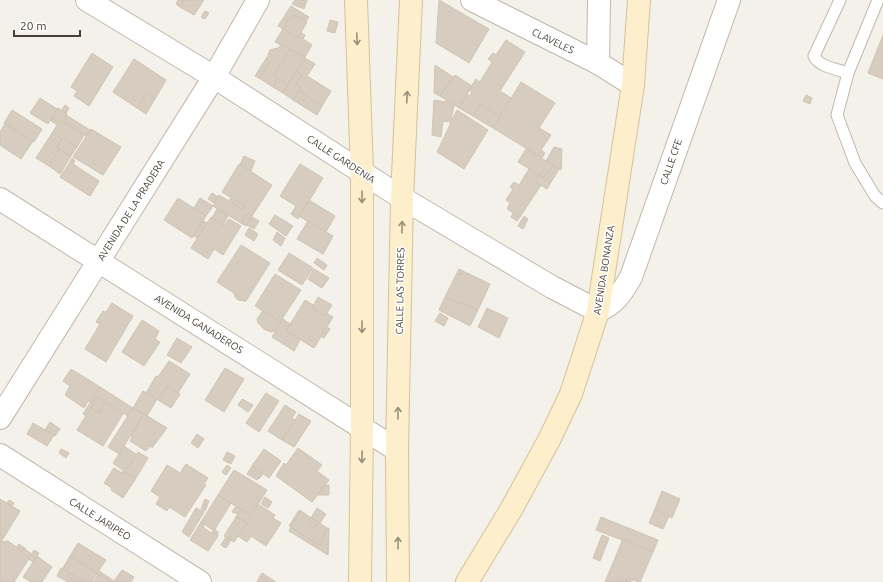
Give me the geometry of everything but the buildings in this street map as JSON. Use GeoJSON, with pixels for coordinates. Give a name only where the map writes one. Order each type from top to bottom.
{"type":"FeatureCollection","features":[{"type":"Feature","properties":{"kind":"street","name":"CALLE GARDENIA"},"geometry":{"type":"LineString","coordinates":[[86,0],[214,77],[402,198],[552,287],[598,311]]}},
{"type":"Feature","properties":{"kind":"street","name":"AVENIDA DE LA PRADERA"},"geometry":{"type":"LineString","coordinates":[[0,418],[214,77],[258,0]]}},
{"type":"Feature","properties":{"kind":"street"},"geometry":{"type":"LineString","coordinates":[[356,0],[362,173],[362,428],[360,582]]}},
{"type":"Feature","properties":{"kind":"street","name":"CALLE LAS TORRES"},"geometry":{"type":"LineString","coordinates":[[398,582],[397,450],[402,198],[412,0]]}},
{"type":"Feature","properties":{"kind":"street","name":"CLAVELES"},"geometry":{"type":"LineString","coordinates":[[472,0],[598,63],[633,85]]}},
{"type":"Feature","properties":{"kind":"street"},"geometry":{"type":"LineString","coordinates":[[598,63],[600,0]]}},
{"type":"Feature","properties":{"kind":"street","name":"AVENIDA BONANZA"},"geometry":{"type":"LineString","coordinates":[[467,582],[512,508],[549,440],[571,394],[598,311],[633,85],[639,0]]}},
{"type":"Feature","properties":{"kind":"street","name":"CALLE CFE"},"geometry":{"type":"LineString","coordinates":[[598,311],[611,305],[624,290],[631,277],[728,0]]}},
{"type":"Feature","properties":{"kind":"street","name":"AVENIDA GANADEROS"},"geometry":{"type":"LineString","coordinates":[[0,199],[397,450]]}},
{"type":"Feature","properties":{"kind":"street","name":"CALLE JARIPEO"},"geometry":{"type":"LineString","coordinates":[[0,455],[200,582]]}},
{"type":"Feature","properties":{"kind":"lane"},"geometry":{"type":"LineString","coordinates":[[840,0],[814,56],[816,60],[821,63],[848,73]]}},
{"type":"Feature","properties":{"kind":"lane"},"geometry":{"type":"LineString","coordinates":[[878,0],[848,73],[838,115],[855,163],[875,196],[883,203]]}}]}
